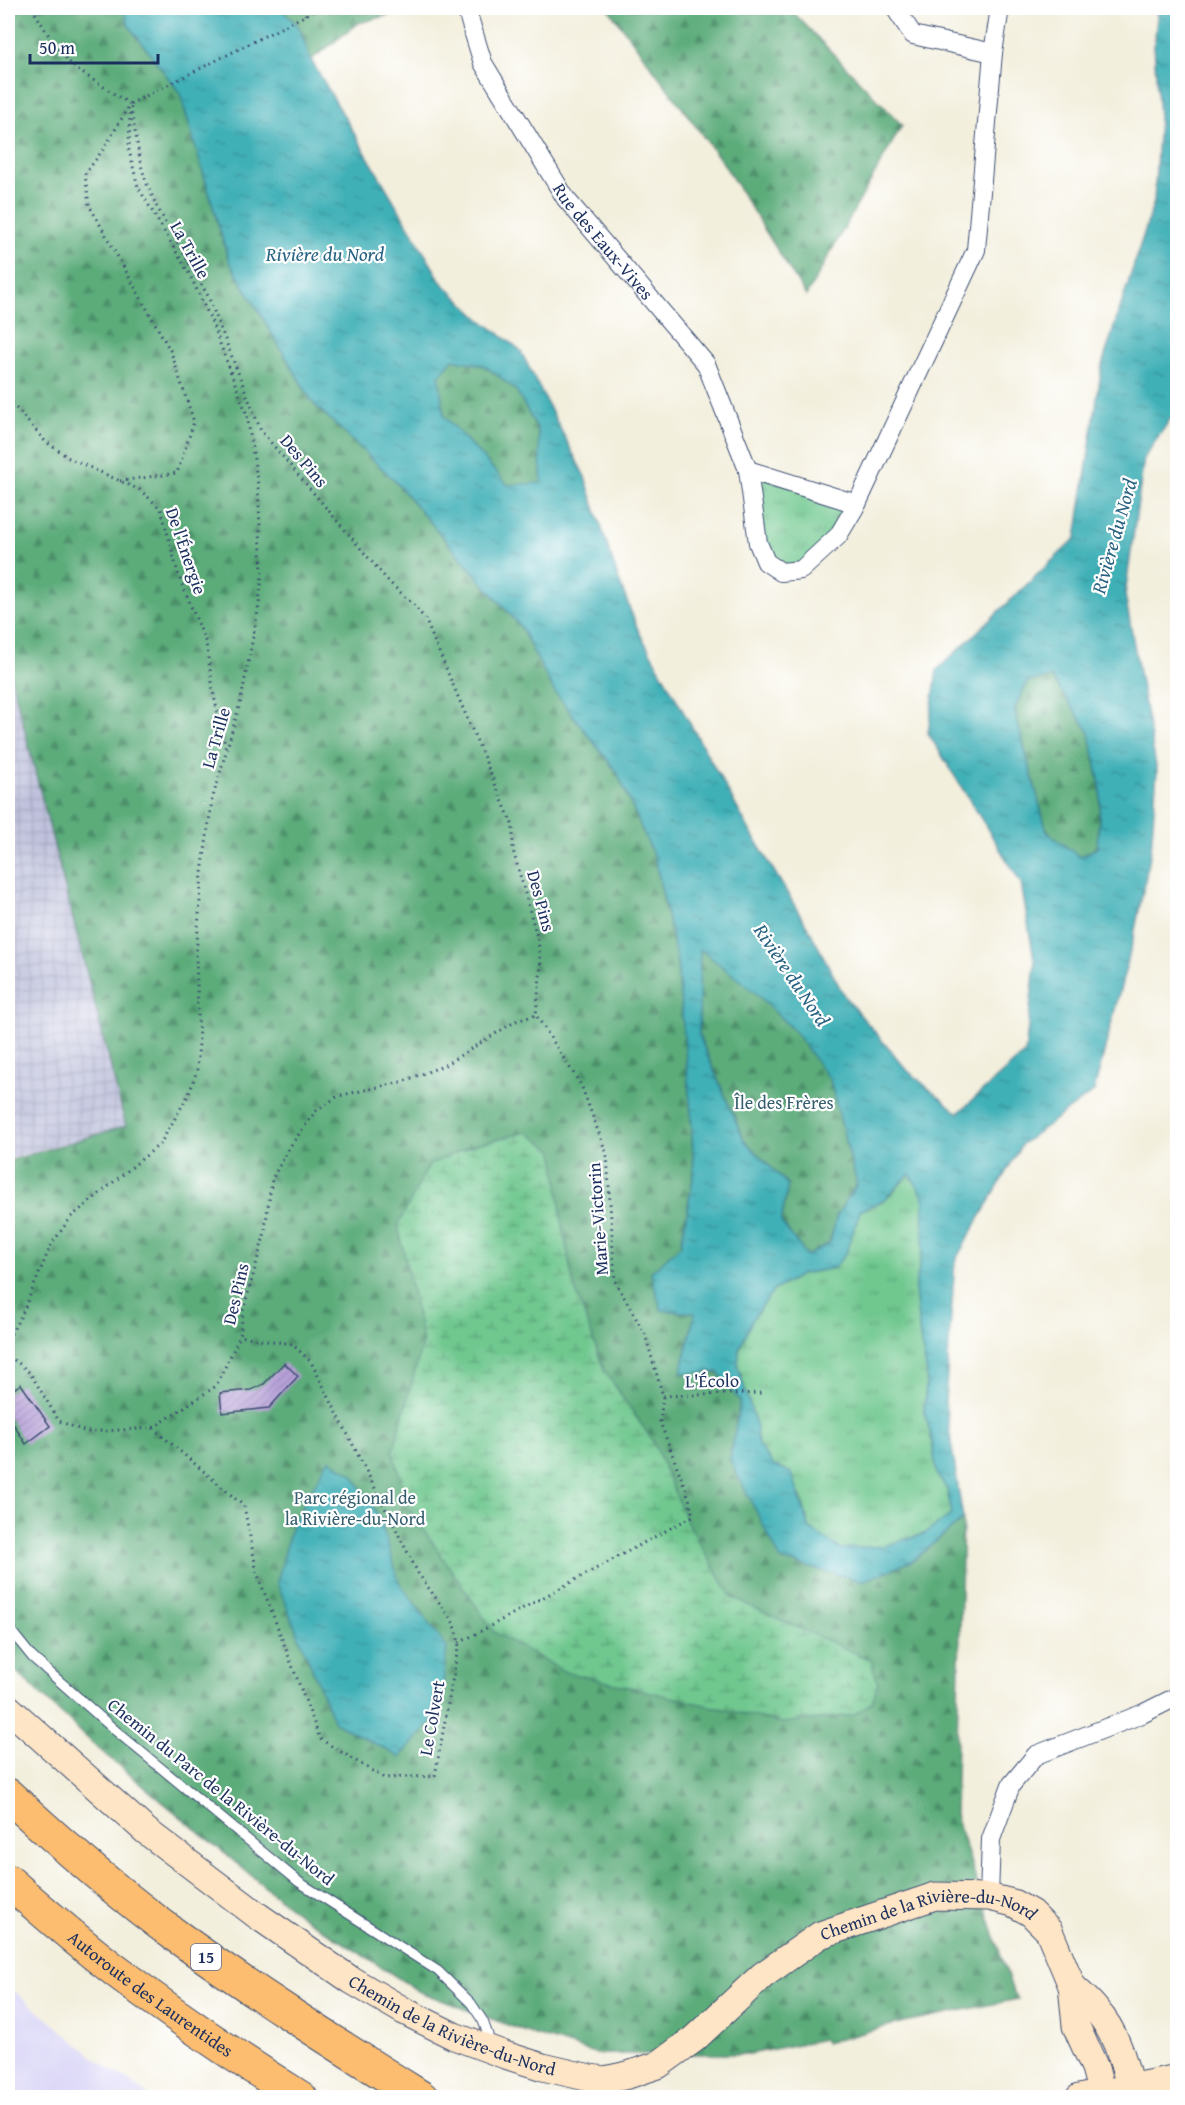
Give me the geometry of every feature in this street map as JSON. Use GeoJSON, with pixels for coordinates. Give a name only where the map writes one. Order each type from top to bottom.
{"type":"FeatureCollection","features":[{"type":"Feature","properties":{"kind":"highway","name":"15"},"geometry":{"type":"LineString","coordinates":[[8,1794],[84,1863],[173,1934],[285,2012],[422,2097]]}},
{"type":"Feature","properties":{"kind":"highway","name":"Autoroute des Laurentides"},"geometry":{"type":"LineString","coordinates":[[8,1881],[100,1959],[226,2050],[301,2097]]}},
{"type":"Feature","properties":{"kind":"street","name":"Rue des Eaux-Vives"},"geometry":{"type":"LineString","coordinates":[[466,8],[483,63],[566,199],[706,364],[748,470],[758,543],[766,562],[781,572],[801,570],[838,536],[857,504],[976,250],[993,53],[1000,8]]}},
{"type":"Feature","properties":{"kind":"street"},"geometry":{"type":"LineString","coordinates":[[895,8],[913,35],[993,53]]}},
{"type":"Feature","properties":{"kind":"street"},"geometry":{"type":"LineString","coordinates":[[748,470],[857,504]]}},
{"type":"Feature","properties":{"kind":"street"},"geometry":{"type":"LineString","coordinates":[[990,1897],[991,1839],[1011,1785],[1036,1755],[1142,1714],[1178,1696]]}},
{"type":"Feature","properties":{"kind":"street","name":"Chemin de la Rivière-du-Nord"},"geometry":{"type":"LineString","coordinates":[[8,1708],[146,1831],[258,1916],[334,1969],[387,2002],[438,2029],[486,2049],[543,2067],[590,2078],[605,2080],[628,2075],[658,2065],[694,2039],[763,1975],[820,1935],[935,1896],[990,1897],[1013,1903],[1031,1913],[1049,1931],[1072,1986],[1076,2026],[1095,2068],[1095,2095]]}},
{"type":"Feature","properties":{"kind":"street","name":"Chemin de la Rivière-du-Nord"},"geometry":{"type":"LineString","coordinates":[[1072,1986],[1098,2011],[1108,2026],[1122,2056],[1132,2092]]}},
{"type":"Feature","properties":{"kind":"street"},"geometry":{"type":"LineString","coordinates":[[1095,2095],[1132,2092],[1178,2078]]}},
{"type":"Feature","properties":{"kind":"lane","name":"Chemin du Parc de la Rivière-du-Nord"},"geometry":{"type":"LineString","coordinates":[[8,1627],[32,1657],[116,1731],[299,1882],[438,1971],[471,2003],[483,2021],[488,2035],[486,2049]]}},
{"type":"Feature","properties":{"kind":"path"},"geometry":{"type":"LineString","coordinates":[[32,8],[57,49],[76,69],[130,104]]}},
{"type":"Feature","properties":{"kind":"path"},"geometry":{"type":"LineString","coordinates":[[303,8],[306,15]]}},
{"type":"Feature","properties":{"kind":"path"},"geometry":{"type":"LineString","coordinates":[[120,481],[177,473],[194,422],[171,351],[89,205],[85,174],[105,147],[130,104],[320,8]]}},
{"type":"Feature","properties":{"kind":"path","name":"La Trille"},"geometry":{"type":"LineString","coordinates":[[8,1339],[23,1312],[51,1245],[71,1216],[160,1144],[189,1094],[197,1070],[199,1043],[196,956],[202,873],[212,800],[241,700],[259,605],[262,573],[258,485],[247,415],[212,320],[190,275],[138,187],[129,150],[130,104]]}},
{"type":"Feature","properties":{"kind":"path","name":"Des Pins"},"geometry":{"type":"LineString","coordinates":[[130,104],[146,182],[157,207],[208,296],[261,431],[389,582],[413,604],[425,620],[513,826],[513,850],[538,940],[541,966],[537,1015],[516,1021],[443,1066],[400,1082],[338,1096],[315,1112],[289,1148],[272,1179],[264,1236],[243,1311],[240,1336],[216,1386],[153,1428]]}},
{"type":"Feature","properties":{"kind":"path","name":"De l'Énergie"},"geometry":{"type":"LineString","coordinates":[[8,399],[45,441],[69,458],[140,490],[160,509],[179,577],[206,643],[226,751]]}},
{"type":"Feature","properties":{"kind":"path"},"geometry":{"type":"LineString","coordinates":[[8,410],[13,406]]}},
{"type":"Feature","properties":{"kind":"path","name":"Marie-Victorin"},"geometry":{"type":"LineString","coordinates":[[459,1643],[693,1516],[689,1498],[660,1422],[663,1395],[645,1334],[615,1281],[607,1155],[581,1084],[537,1015]]}},
{"type":"Feature","properties":{"kind":"path"},"geometry":{"type":"LineString","coordinates":[[240,1336],[292,1344],[311,1362],[418,1573],[455,1625],[459,1643]]}},
{"type":"Feature","properties":{"kind":"path"},"geometry":{"type":"LineString","coordinates":[[8,1358],[30,1372],[59,1421],[86,1432],[153,1428]]}},
{"type":"Feature","properties":{"kind":"path","name":"L'Écolo"},"geometry":{"type":"LineString","coordinates":[[663,1395],[761,1394]]}},
{"type":"Feature","properties":{"kind":"path","name":"Le Colvert"},"geometry":{"type":"LineString","coordinates":[[153,1428],[244,1506],[256,1573],[320,1739],[384,1778],[435,1776],[459,1643]]}},
{"type":"Feature","properties":{"kind":"shaded area"},"geometry":{"type":"Polygon","coordinates":[[[8,665],[126,1126],[8,1159],[8,665]]]}},
{"type":"Feature","properties":{"kind":"shaded area"},"geometry":{"type":"Polygon","coordinates":[[[8,1986],[106,2067],[129,2080],[150,2097],[8,2097],[8,1986]]]}},
{"type":"Feature","properties":{"kind":"green space","name":"Parc régional de la Rivière-du-Nord"},"geometry":{"type":"Polygon","coordinates":[[[8,8],[123,8],[129,26],[180,93],[229,261],[313,403],[394,480],[520,626],[554,691],[617,772],[655,859],[677,961],[691,1113],[694,1173],[681,1245],[695,1313],[681,1373],[718,1371],[740,1401],[730,1460],[912,1561],[963,1519],[955,1815],[1012,1989],[1018,1999],[899,2023],[826,2043],[823,2039],[750,2054],[598,2054],[532,2034],[420,1992],[294,1911],[100,1750],[8,1664],[8,1161],[126,1126],[8,665],[8,8]]]}},
{"type":"Feature","properties":{"kind":"green space"},"geometry":{"type":"Polygon","coordinates":[[[280,8],[414,8],[359,23],[311,60],[299,27],[280,8]]]}},
{"type":"Feature","properties":{"kind":"green space"},"geometry":{"type":"Polygon","coordinates":[[[608,8],[789,8],[902,125],[806,296],[723,163],[608,8]]]}},
{"type":"Feature","properties":{"kind":"green space"},"geometry":{"type":"Polygon","coordinates":[[[453,359],[485,366],[516,390],[538,430],[542,483],[508,486],[444,416],[439,376],[453,359]]]}},
{"type":"Feature","properties":{"kind":"green space"},"geometry":{"type":"Polygon","coordinates":[[[748,470],[857,504],[801,570],[766,562],[748,470]]]}},
{"type":"Feature","properties":{"kind":"green space"},"geometry":{"type":"Polygon","coordinates":[[[1052,677],[1089,731],[1101,790],[1097,848],[1080,857],[1047,832],[1014,710],[1027,682],[1052,677]]]}},
{"type":"Feature","properties":{"kind":"green space","name":"Île des Frères"},"geometry":{"type":"Polygon","coordinates":[[[699,948],[757,994],[795,1032],[830,1080],[857,1184],[837,1215],[830,1243],[807,1256],[781,1222],[788,1185],[744,1140],[699,1036],[699,948]]]}},
{"type":"Feature","properties":{"kind":"green space"},"geometry":{"type":"Polygon","coordinates":[[[527,1132],[554,1151],[562,1222],[573,1283],[604,1370],[654,1443],[686,1520],[732,1598],[871,1660],[878,1683],[872,1702],[853,1715],[782,1723],[565,1672],[494,1632],[410,1510],[393,1452],[423,1341],[398,1225],[429,1165],[473,1145],[527,1132]]]}},
{"type":"Feature","properties":{"kind":"green space"},"geometry":{"type":"Polygon","coordinates":[[[910,1174],[924,1197],[923,1247],[915,1289],[920,1338],[927,1373],[924,1411],[931,1435],[937,1475],[947,1489],[952,1514],[924,1534],[884,1546],[841,1549],[810,1529],[801,1496],[758,1445],[755,1422],[738,1366],[739,1350],[751,1320],[774,1290],[802,1274],[834,1268],[846,1253],[860,1211],[884,1200],[910,1174]]]}},
{"type":"Feature","properties":{"kind":"water","name":"Rivière du Nord"},"geometry":{"type":"Polygon","coordinates":[[[123,8],[280,8],[299,27],[311,60],[442,283],[479,318],[520,350],[585,477],[618,578],[639,632],[750,831],[810,931],[845,997],[908,1071],[958,1113],[1025,1053],[1035,964],[1021,883],[928,733],[937,670],[1076,538],[1102,365],[1154,202],[1159,118],[1154,46],[1158,8],[1177,8],[1177,409],[1144,458],[1125,595],[1157,771],[1151,851],[1133,940],[1094,1091],[1022,1144],[955,1261],[945,1402],[963,1519],[912,1561],[863,1581],[781,1560],[730,1460],[740,1401],[718,1372],[681,1373],[695,1313],[661,1310],[651,1272],[681,1245],[694,1173],[691,1113],[677,961],[655,859],[617,772],[554,691],[520,626],[394,480],[313,403],[229,261],[180,93],[129,26],[123,8]],[[453,359],[439,376],[444,416],[508,485],[542,483],[538,430],[516,390],[485,366],[453,359]],[[1051,677],[1027,682],[1014,710],[1047,832],[1080,857],[1097,848],[1101,790],[1089,731],[1051,677]],[[700,949],[699,1036],[744,1140],[788,1185],[781,1222],[807,1256],[830,1243],[837,1215],[857,1184],[830,1080],[795,1032],[757,994],[700,949]],[[910,1174],[884,1200],[860,1211],[846,1253],[834,1268],[802,1274],[774,1290],[752,1320],[739,1350],[738,1366],[755,1422],[758,1445],[773,1465],[792,1473],[810,1529],[841,1549],[884,1546],[924,1534],[952,1514],[947,1489],[937,1475],[931,1435],[924,1411],[927,1373],[920,1338],[915,1289],[923,1247],[924,1198],[910,1174]]]}},
{"type":"Feature","properties":{"kind":"water"},"geometry":{"type":"Polygon","coordinates":[[[329,1459],[353,1475],[380,1518],[399,1582],[447,1648],[440,1713],[400,1757],[334,1722],[277,1583],[292,1525],[329,1459]]]}},
{"type":"Feature","properties":{"kind":"building"},"geometry":{"type":"Polygon","coordinates":[[[284,1363],[298,1376],[269,1408],[222,1413],[220,1393],[251,1390],[264,1384],[284,1363]]]}},
{"type":"Feature","properties":{"kind":"building"},"geometry":{"type":"Polygon","coordinates":[[[21,1384],[50,1426],[26,1444],[8,1416],[8,1393],[21,1384]]]}}]}
